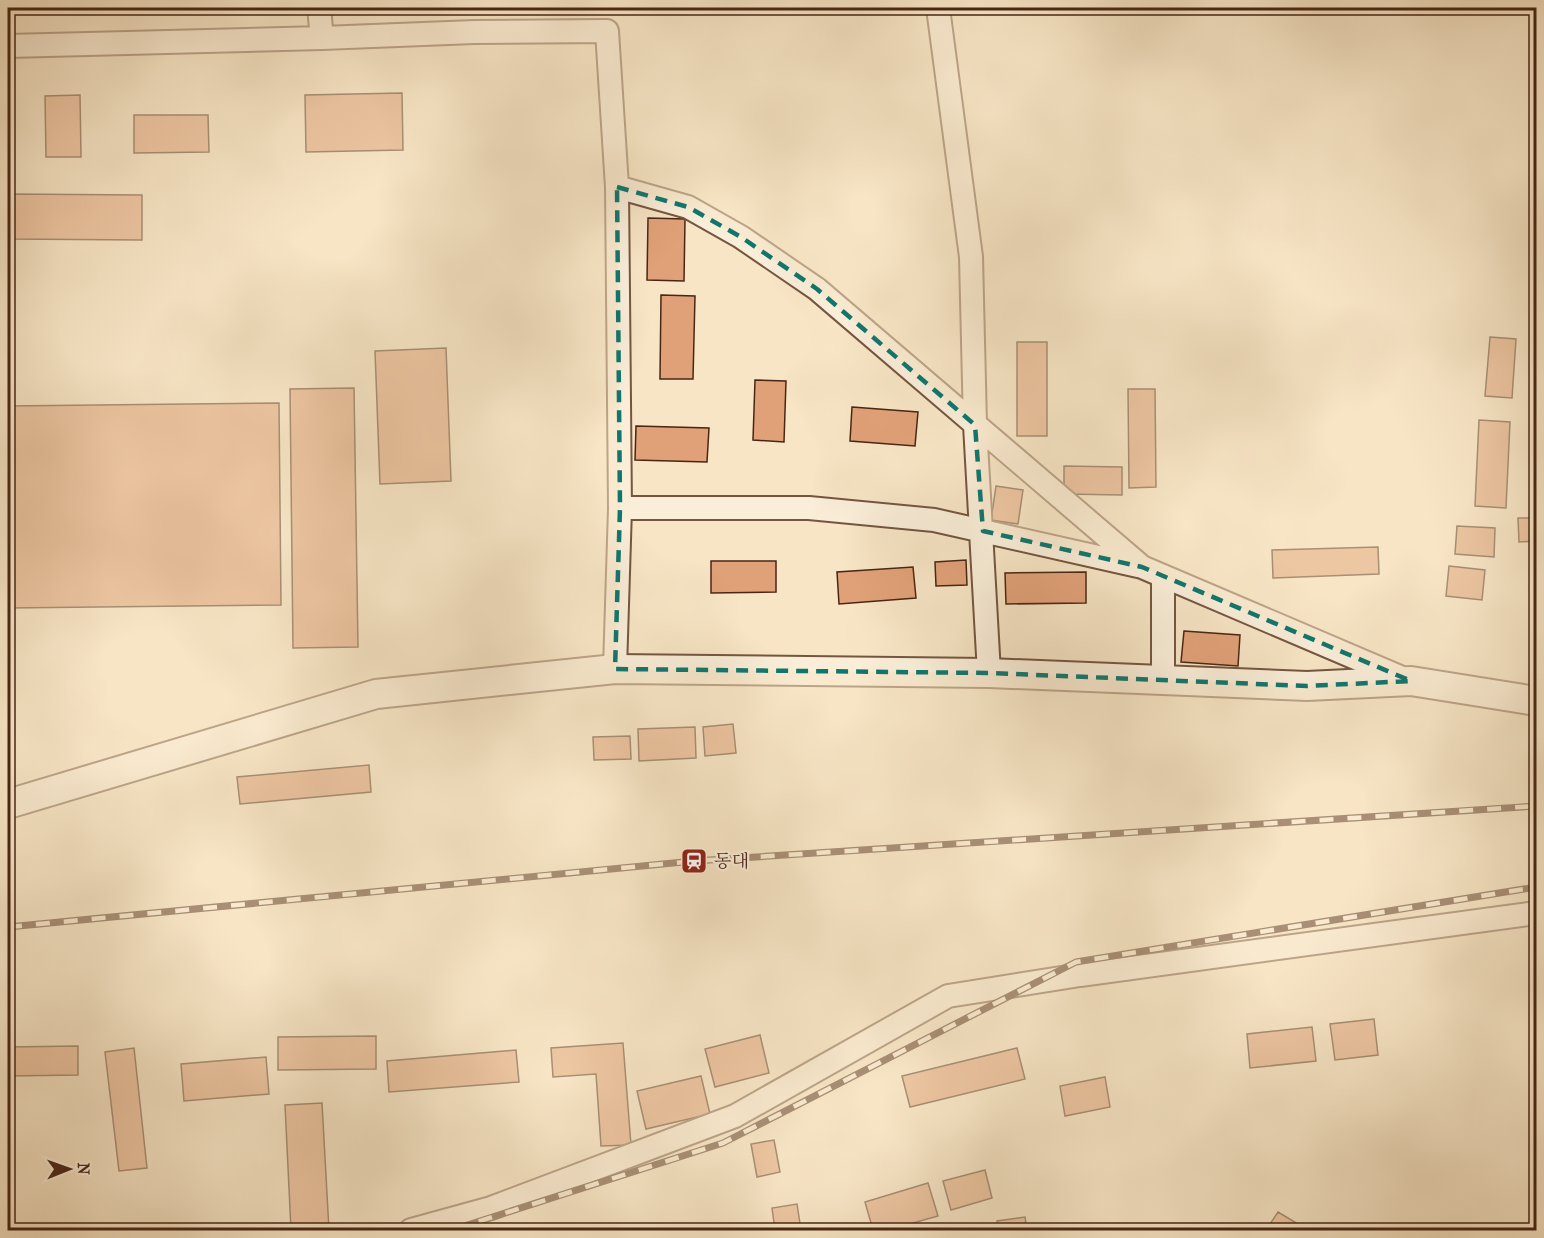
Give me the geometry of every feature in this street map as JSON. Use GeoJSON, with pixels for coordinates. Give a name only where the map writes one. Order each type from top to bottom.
{"type":"FeatureCollection","features":[{"type":"Feature","properties":{"kind":"street"},"geometry":{"type":"LineString","coordinates":[[319,8],[322,38]]}},
{"type":"Feature","properties":{"kind":"street"},"geometry":{"type":"LineString","coordinates":[[938,8],[971,257],[975,424],[983,531],[989,673]]}},
{"type":"Feature","properties":{"kind":"street"},"geometry":{"type":"LineString","coordinates":[[8,46],[474,32],[607,31],[617,187],[620,508],[615,669]]}},
{"type":"Feature","properties":{"kind":"street"},"geometry":{"type":"LineString","coordinates":[[617,187],[688,207],[741,237],[817,289],[1142,567]]}},
{"type":"Feature","properties":{"kind":"street"},"geometry":{"type":"LineString","coordinates":[[620,508],[809,508],[934,520],[1142,567],[1411,681]]}},
{"type":"Feature","properties":{"kind":"street"},"geometry":{"type":"LineString","coordinates":[[1163,576],[1163,680]]}},
{"type":"Feature","properties":{"kind":"street"},"geometry":{"type":"LineString","coordinates":[[8,804],[376,694],[615,669],[989,673],[1307,686],[1411,681],[1536,701]]}},
{"type":"Feature","properties":{"kind":"street"},"geometry":{"type":"LineString","coordinates":[[411,1230],[491,1208],[735,1116],[948,996],[1080,975],[1536,913]]}},
{"type":"Feature","properties":{"kind":"highlighted area"},"geometry":{"type":"Polygon","coordinates":[[[617,187],[688,207],[741,237],[817,289],[975,425],[983,531],[1142,567],[1411,681],[1307,686],[989,673],[615,669],[620,508],[617,187]]]}},
{"type":"Feature","properties":{"kind":"building"},"geometry":{"type":"Polygon","coordinates":[[[402,93],[403,150],[306,152],[305,95],[402,93]]]}},
{"type":"Feature","properties":{"kind":"building"},"geometry":{"type":"Polygon","coordinates":[[[80,95],[81,157],[46,157],[45,96],[80,95]]]}},
{"type":"Feature","properties":{"kind":"building"},"geometry":{"type":"Polygon","coordinates":[[[134,115],[208,115],[209,152],[134,153],[134,115]]]}},
{"type":"Feature","properties":{"kind":"building"},"geometry":{"type":"Polygon","coordinates":[[[8,194],[142,195],[142,240],[8,239],[8,194]]]}},
{"type":"Feature","properties":{"kind":"building"},"geometry":{"type":"Polygon","coordinates":[[[648,218],[685,219],[684,281],[647,280],[648,218]]]}},
{"type":"Feature","properties":{"kind":"building"},"geometry":{"type":"Polygon","coordinates":[[[661,295],[695,296],[693,379],[660,379],[661,295]]]}},
{"type":"Feature","properties":{"kind":"building"},"geometry":{"type":"Polygon","coordinates":[[[1490,337],[1516,339],[1512,398],[1485,396],[1490,337]]]}},
{"type":"Feature","properties":{"kind":"building"},"geometry":{"type":"Polygon","coordinates":[[[1017,342],[1047,342],[1047,436],[1017,436],[1017,342]]]}},
{"type":"Feature","properties":{"kind":"building"},"geometry":{"type":"Polygon","coordinates":[[[446,348],[451,481],[380,484],[375,351],[446,348]]]}},
{"type":"Feature","properties":{"kind":"building"},"geometry":{"type":"Polygon","coordinates":[[[755,380],[786,381],[784,442],[753,440],[755,380]]]}},
{"type":"Feature","properties":{"kind":"building"},"geometry":{"type":"Polygon","coordinates":[[[354,388],[358,647],[293,648],[290,389],[354,388]]]}},
{"type":"Feature","properties":{"kind":"building"},"geometry":{"type":"Polygon","coordinates":[[[1128,389],[1155,389],[1156,487],[1129,488],[1128,389]]]}},
{"type":"Feature","properties":{"kind":"building"},"geometry":{"type":"Polygon","coordinates":[[[279,403],[281,605],[8,608],[8,406],[279,403]]]}},
{"type":"Feature","properties":{"kind":"building"},"geometry":{"type":"Polygon","coordinates":[[[852,407],[918,412],[915,446],[850,441],[852,407]]]}},
{"type":"Feature","properties":{"kind":"building"},"geometry":{"type":"Polygon","coordinates":[[[1479,420],[1510,422],[1506,508],[1475,506],[1479,420]]]}},
{"type":"Feature","properties":{"kind":"building"},"geometry":{"type":"Polygon","coordinates":[[[636,426],[709,428],[707,462],[635,460],[636,426]]]}},
{"type":"Feature","properties":{"kind":"building"},"geometry":{"type":"Polygon","coordinates":[[[1064,466],[1122,467],[1122,495],[1064,494],[1064,466]]]}},
{"type":"Feature","properties":{"kind":"building"},"geometry":{"type":"Polygon","coordinates":[[[996,486],[1023,490],[1018,524],[991,520],[996,486]]]}},
{"type":"Feature","properties":{"kind":"building"},"geometry":{"type":"Polygon","coordinates":[[[1518,518],[1536,518],[1536,541],[1519,542],[1518,518]]]}},
{"type":"Feature","properties":{"kind":"building"},"geometry":{"type":"Polygon","coordinates":[[[1457,526],[1495,528],[1494,557],[1455,554],[1457,526]]]}},
{"type":"Feature","properties":{"kind":"building"},"geometry":{"type":"Polygon","coordinates":[[[1378,547],[1379,574],[1273,578],[1272,550],[1378,547]]]}},
{"type":"Feature","properties":{"kind":"building"},"geometry":{"type":"Polygon","coordinates":[[[966,560],[967,585],[936,586],[935,562],[966,560]]]}},
{"type":"Feature","properties":{"kind":"building"},"geometry":{"type":"Polygon","coordinates":[[[711,561],[776,561],[776,592],[711,593],[711,561]]]}},
{"type":"Feature","properties":{"kind":"building"},"geometry":{"type":"Polygon","coordinates":[[[1449,566],[1485,570],[1482,600],[1446,596],[1449,566]]]}},
{"type":"Feature","properties":{"kind":"building"},"geometry":{"type":"Polygon","coordinates":[[[913,567],[916,598],[839,604],[837,572],[913,567]]]}},
{"type":"Feature","properties":{"kind":"building"},"geometry":{"type":"Polygon","coordinates":[[[1086,572],[1086,603],[1006,604],[1005,573],[1086,572]]]}},
{"type":"Feature","properties":{"kind":"building"},"geometry":{"type":"Polygon","coordinates":[[[1184,631],[1240,635],[1238,666],[1181,662],[1184,631]]]}},
{"type":"Feature","properties":{"kind":"building"},"geometry":{"type":"Polygon","coordinates":[[[733,724],[736,753],[705,756],[703,727],[733,724]]]}},
{"type":"Feature","properties":{"kind":"building"},"geometry":{"type":"Polygon","coordinates":[[[695,727],[696,758],[639,761],[638,729],[695,727]]]}},
{"type":"Feature","properties":{"kind":"building"},"geometry":{"type":"Polygon","coordinates":[[[630,736],[631,759],[594,760],[593,737],[630,736]]]}},
{"type":"Feature","properties":{"kind":"building"},"geometry":{"type":"Polygon","coordinates":[[[369,765],[371,792],[240,804],[237,777],[369,765]]]}},
{"type":"Feature","properties":{"kind":"building"},"geometry":{"type":"Polygon","coordinates":[[[1374,1019],[1378,1055],[1335,1060],[1330,1024],[1374,1019]]]}},
{"type":"Feature","properties":{"kind":"building"},"geometry":{"type":"Polygon","coordinates":[[[1312,1027],[1316,1061],[1250,1068],[1247,1034],[1312,1027]]]}},
{"type":"Feature","properties":{"kind":"building"},"geometry":{"type":"Polygon","coordinates":[[[760,1035],[769,1073],[715,1087],[705,1049],[760,1035]]]}},
{"type":"Feature","properties":{"kind":"building"},"geometry":{"type":"Polygon","coordinates":[[[376,1036],[376,1069],[278,1070],[278,1037],[376,1036]]]}},
{"type":"Feature","properties":{"kind":"building"},"geometry":{"type":"Polygon","coordinates":[[[623,1043],[631,1145],[601,1146],[596,1074],[553,1077],[551,1048],[623,1043]]]}},
{"type":"Feature","properties":{"kind":"building"},"geometry":{"type":"Polygon","coordinates":[[[78,1046],[78,1075],[8,1076],[8,1047],[78,1046]]]}},
{"type":"Feature","properties":{"kind":"building"},"geometry":{"type":"Polygon","coordinates":[[[134,1048],[147,1168],[119,1171],[105,1052],[134,1048]]]}},
{"type":"Feature","properties":{"kind":"building"},"geometry":{"type":"Polygon","coordinates":[[[1017,1048],[1025,1079],[910,1107],[902,1076],[1017,1048]]]}},
{"type":"Feature","properties":{"kind":"building"},"geometry":{"type":"Polygon","coordinates":[[[516,1050],[519,1082],[389,1092],[387,1061],[516,1050]]]}},
{"type":"Feature","properties":{"kind":"building"},"geometry":{"type":"Polygon","coordinates":[[[266,1057],[269,1094],[184,1101],[181,1064],[266,1057]]]}},
{"type":"Feature","properties":{"kind":"building"},"geometry":{"type":"Polygon","coordinates":[[[701,1076],[710,1114],[646,1129],[637,1091],[701,1076]]]}},
{"type":"Feature","properties":{"kind":"building"},"geometry":{"type":"Polygon","coordinates":[[[1105,1077],[1110,1107],[1065,1116],[1060,1086],[1105,1077]]]}},
{"type":"Feature","properties":{"kind":"building"},"geometry":{"type":"Polygon","coordinates":[[[322,1103],[329,1230],[291,1230],[285,1105],[322,1103]]]}},
{"type":"Feature","properties":{"kind":"building"},"geometry":{"type":"Polygon","coordinates":[[[774,1140],[780,1172],[757,1177],[751,1144],[774,1140]]]}},
{"type":"Feature","properties":{"kind":"building"},"geometry":{"type":"Polygon","coordinates":[[[985,1170],[992,1198],[951,1210],[943,1181],[985,1170]]]}},
{"type":"Feature","properties":{"kind":"building"},"geometry":{"type":"Polygon","coordinates":[[[928,1183],[938,1216],[888,1230],[873,1230],[865,1202],[928,1183]]]}},
{"type":"Feature","properties":{"kind":"building"},"geometry":{"type":"Polygon","coordinates":[[[797,1204],[801,1230],[775,1230],[772,1208],[797,1204]]]}},
{"type":"Feature","properties":{"kind":"building"},"geometry":{"type":"Polygon","coordinates":[[[1278,1212],[1303,1227],[1301,1230],[1266,1230],[1278,1212]]]}},
{"type":"Feature","properties":{"kind":"building"},"geometry":{"type":"Polygon","coordinates":[[[1025,1217],[1027,1230],[998,1230],[997,1221],[1025,1217]]]}},
{"type":"Feature","properties":{"kind":"building"},"geometry":{"type":"Polygon","coordinates":[[[173,1226],[173,1230],[136,1230],[173,1226]]]}},
{"type":"Feature","properties":{"kind":"railway"},"geometry":{"type":"LineString","coordinates":[[8,927],[694,861],[1536,806]]}},
{"type":"Feature","properties":{"kind":"railway"},"geometry":{"type":"LineString","coordinates":[[452,1230],[723,1143],[1076,962],[1536,887]]}},
{"type":"Feature","properties":{"kind":"place","name":"동대"},"geometry":{"type":"Point","coordinates":[694,861]}}]}
